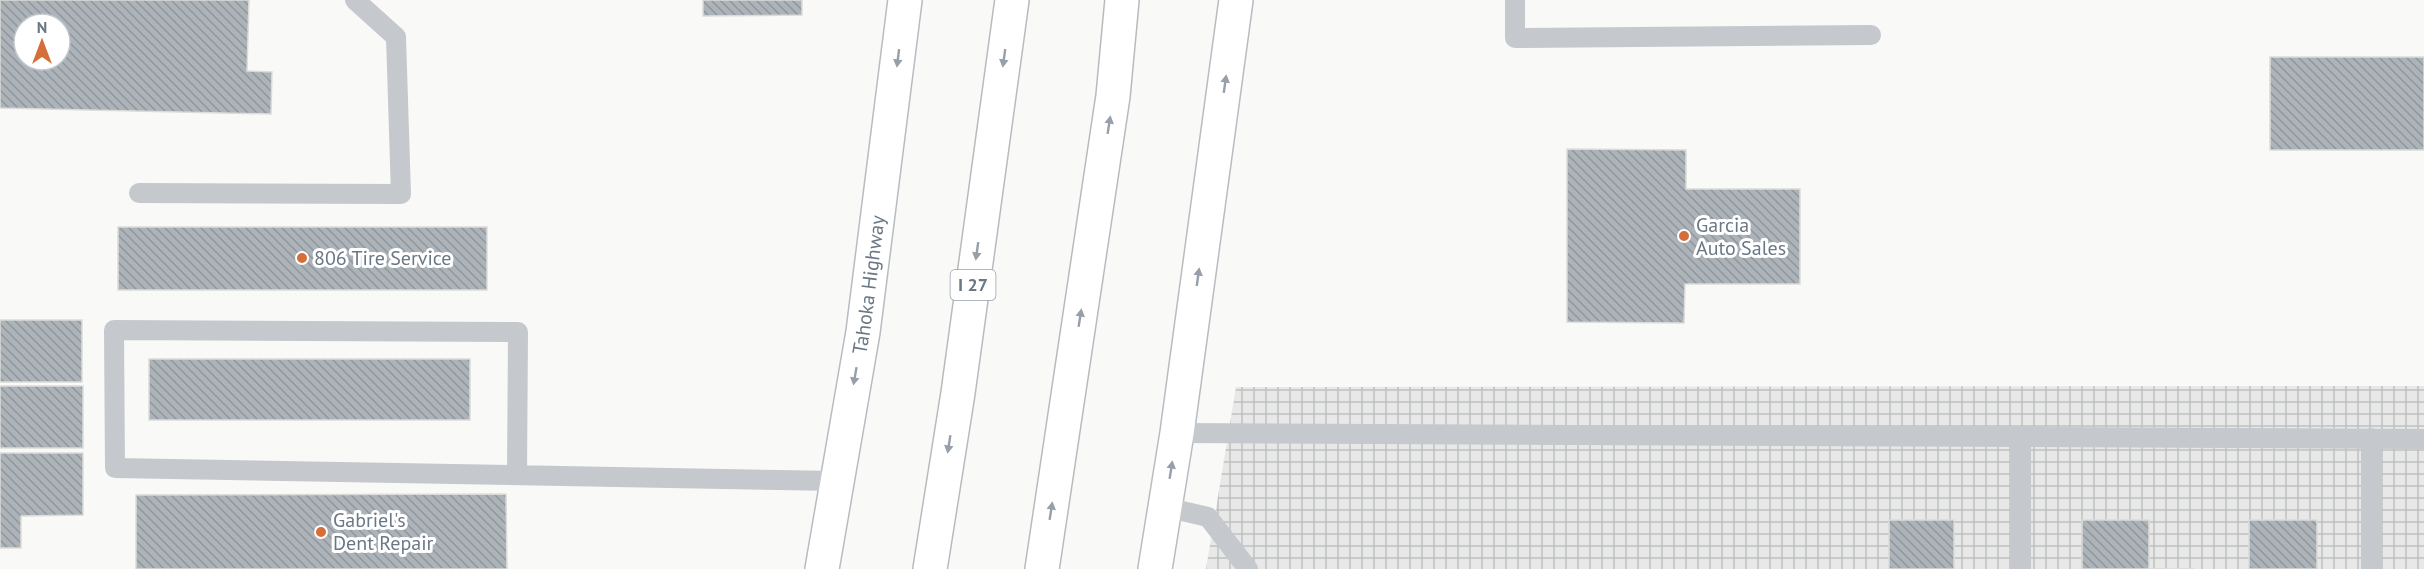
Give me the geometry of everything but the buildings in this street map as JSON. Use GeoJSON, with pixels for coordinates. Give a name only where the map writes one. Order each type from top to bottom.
{"type":"FeatureCollection","features":[{"type":"Feature","properties":{"kind":"main road","name":"Tahoka Highway"},"geometry":{"type":"LineString","coordinates":[[822,569],[863,332],[905,0]]}},
{"type":"Feature","properties":{"kind":"main road","name":"I 27"},"geometry":{"type":"LineString","coordinates":[[930,569],[958,393],[1012,0]]}},
{"type":"Feature","properties":{"kind":"main road"},"geometry":{"type":"LineString","coordinates":[[1042,569],[1113,96],[1122,0]]}},
{"type":"Feature","properties":{"kind":"main road"},"geometry":{"type":"LineString","coordinates":[[1155,569],[1177,433],[1236,0]]}},
{"type":"Feature","properties":{"kind":"lane"},"geometry":{"type":"LineString","coordinates":[[139,193],[401,194],[396,37],[355,0]]}},
{"type":"Feature","properties":{"kind":"lane"},"geometry":{"type":"LineString","coordinates":[[1515,0],[1515,38],[1870,35]]}},
{"type":"Feature","properties":{"kind":"lane"},"geometry":{"type":"LineString","coordinates":[[517,475],[518,333],[114,330],[115,468],[838,481]]}},
{"type":"Feature","properties":{"kind":"lane"},"geometry":{"type":"LineString","coordinates":[[1177,433],[2424,439]]}},
{"type":"Feature","properties":{"kind":"lane"},"geometry":{"type":"LineString","coordinates":[[2021,437],[2021,569]]}},
{"type":"Feature","properties":{"kind":"lane"},"geometry":{"type":"LineString","coordinates":[[2371,438],[2371,569]]}},
{"type":"Feature","properties":{"kind":"lane"},"geometry":{"type":"LineString","coordinates":[[1165,507],[1208,517],[1248,569]]}},
{"type":"Feature","properties":{"kind":"shaded area"},"geometry":{"type":"Polygon","coordinates":[[[2424,386],[2424,569],[1206,569],[1236,387],[2424,386]]]}},
{"type":"Feature","properties":{"kind":"place","name":"Garcia Auto Sales"},"geometry":{"type":"Point","coordinates":[1684,236]}},
{"type":"Feature","properties":{"kind":"place","name":"806 Tire Service"},"geometry":{"type":"Point","coordinates":[302,258]}},
{"type":"Feature","properties":{"kind":"place","name":"Gabriel's Dent Repair"},"geometry":{"type":"Point","coordinates":[321,532]}}]}
